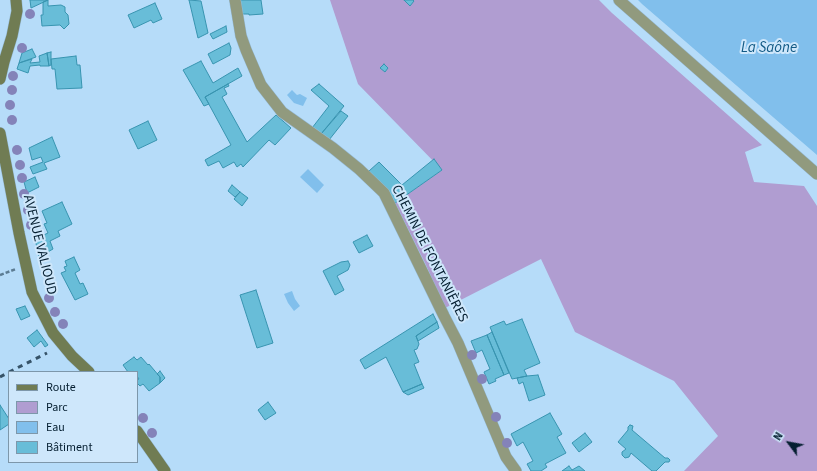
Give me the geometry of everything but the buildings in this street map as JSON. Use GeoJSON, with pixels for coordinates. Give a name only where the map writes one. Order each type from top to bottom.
{"type":"FeatureCollection","features":[{"type":"Feature","properties":{"kind":"main road"},"geometry":{"type":"LineString","coordinates":[[0,79],[12,36],[17,11],[16,0]]}},
{"type":"Feature","properties":{"kind":"main road","name":"AVENUE VALIOUD"},"geometry":{"type":"LineString","coordinates":[[0,133],[32,292],[53,333],[87,371]]}},
{"type":"Feature","properties":{"kind":"main road"},"geometry":{"type":"LineString","coordinates":[[138,432],[165,471]]}},
{"type":"Feature","properties":{"kind":"street","name":"CHEMIN DE FONTANIÈRES"},"geometry":{"type":"LineString","coordinates":[[236,0],[241,36],[261,85],[282,112],[333,148],[359,169],[384,193],[458,343],[506,457],[516,471]]}},
{"type":"Feature","properties":{"kind":"street"},"geometry":{"type":"LineString","coordinates":[[619,0],[817,174]]}},
{"type":"Feature","properties":{"kind":"path"},"geometry":{"type":"LineString","coordinates":[[0,275],[16,269]]}},
{"type":"Feature","properties":{"kind":"green space"},"geometry":{"type":"Polygon","coordinates":[[[330,0],[599,0],[762,145],[745,152],[754,182],[804,186],[817,206],[817,471],[684,471],[718,436],[674,381],[575,332],[541,259],[445,308],[425,263],[395,203],[442,170],[358,84],[330,0]]]}},
{"type":"Feature","properties":{"kind":"water","name":"La Saône"},"geometry":{"type":"Polygon","coordinates":[[[638,0],[817,0],[817,155],[642,4],[638,0]]]}},
{"type":"Feature","properties":{"kind":"water"},"geometry":{"type":"Polygon","coordinates":[[[292,90],[297,95],[300,94],[307,98],[303,106],[294,103],[287,95],[292,90]]]}},
{"type":"Feature","properties":{"kind":"water"},"geometry":{"type":"Polygon","coordinates":[[[308,169],[324,185],[317,193],[300,177],[308,169]]]}},
{"type":"Feature","properties":{"kind":"water"},"geometry":{"type":"Polygon","coordinates":[[[292,291],[300,306],[294,311],[284,294],[292,291]]]}},
{"type":"Feature","properties":{"kind":"railway"},"geometry":{"type":"LineString","coordinates":[[11,371],[47,353]]}},
{"type":"Feature","properties":{"kind":"railway"},"geometry":{"type":"LineString","coordinates":[[0,377],[8,373]]}}]}
